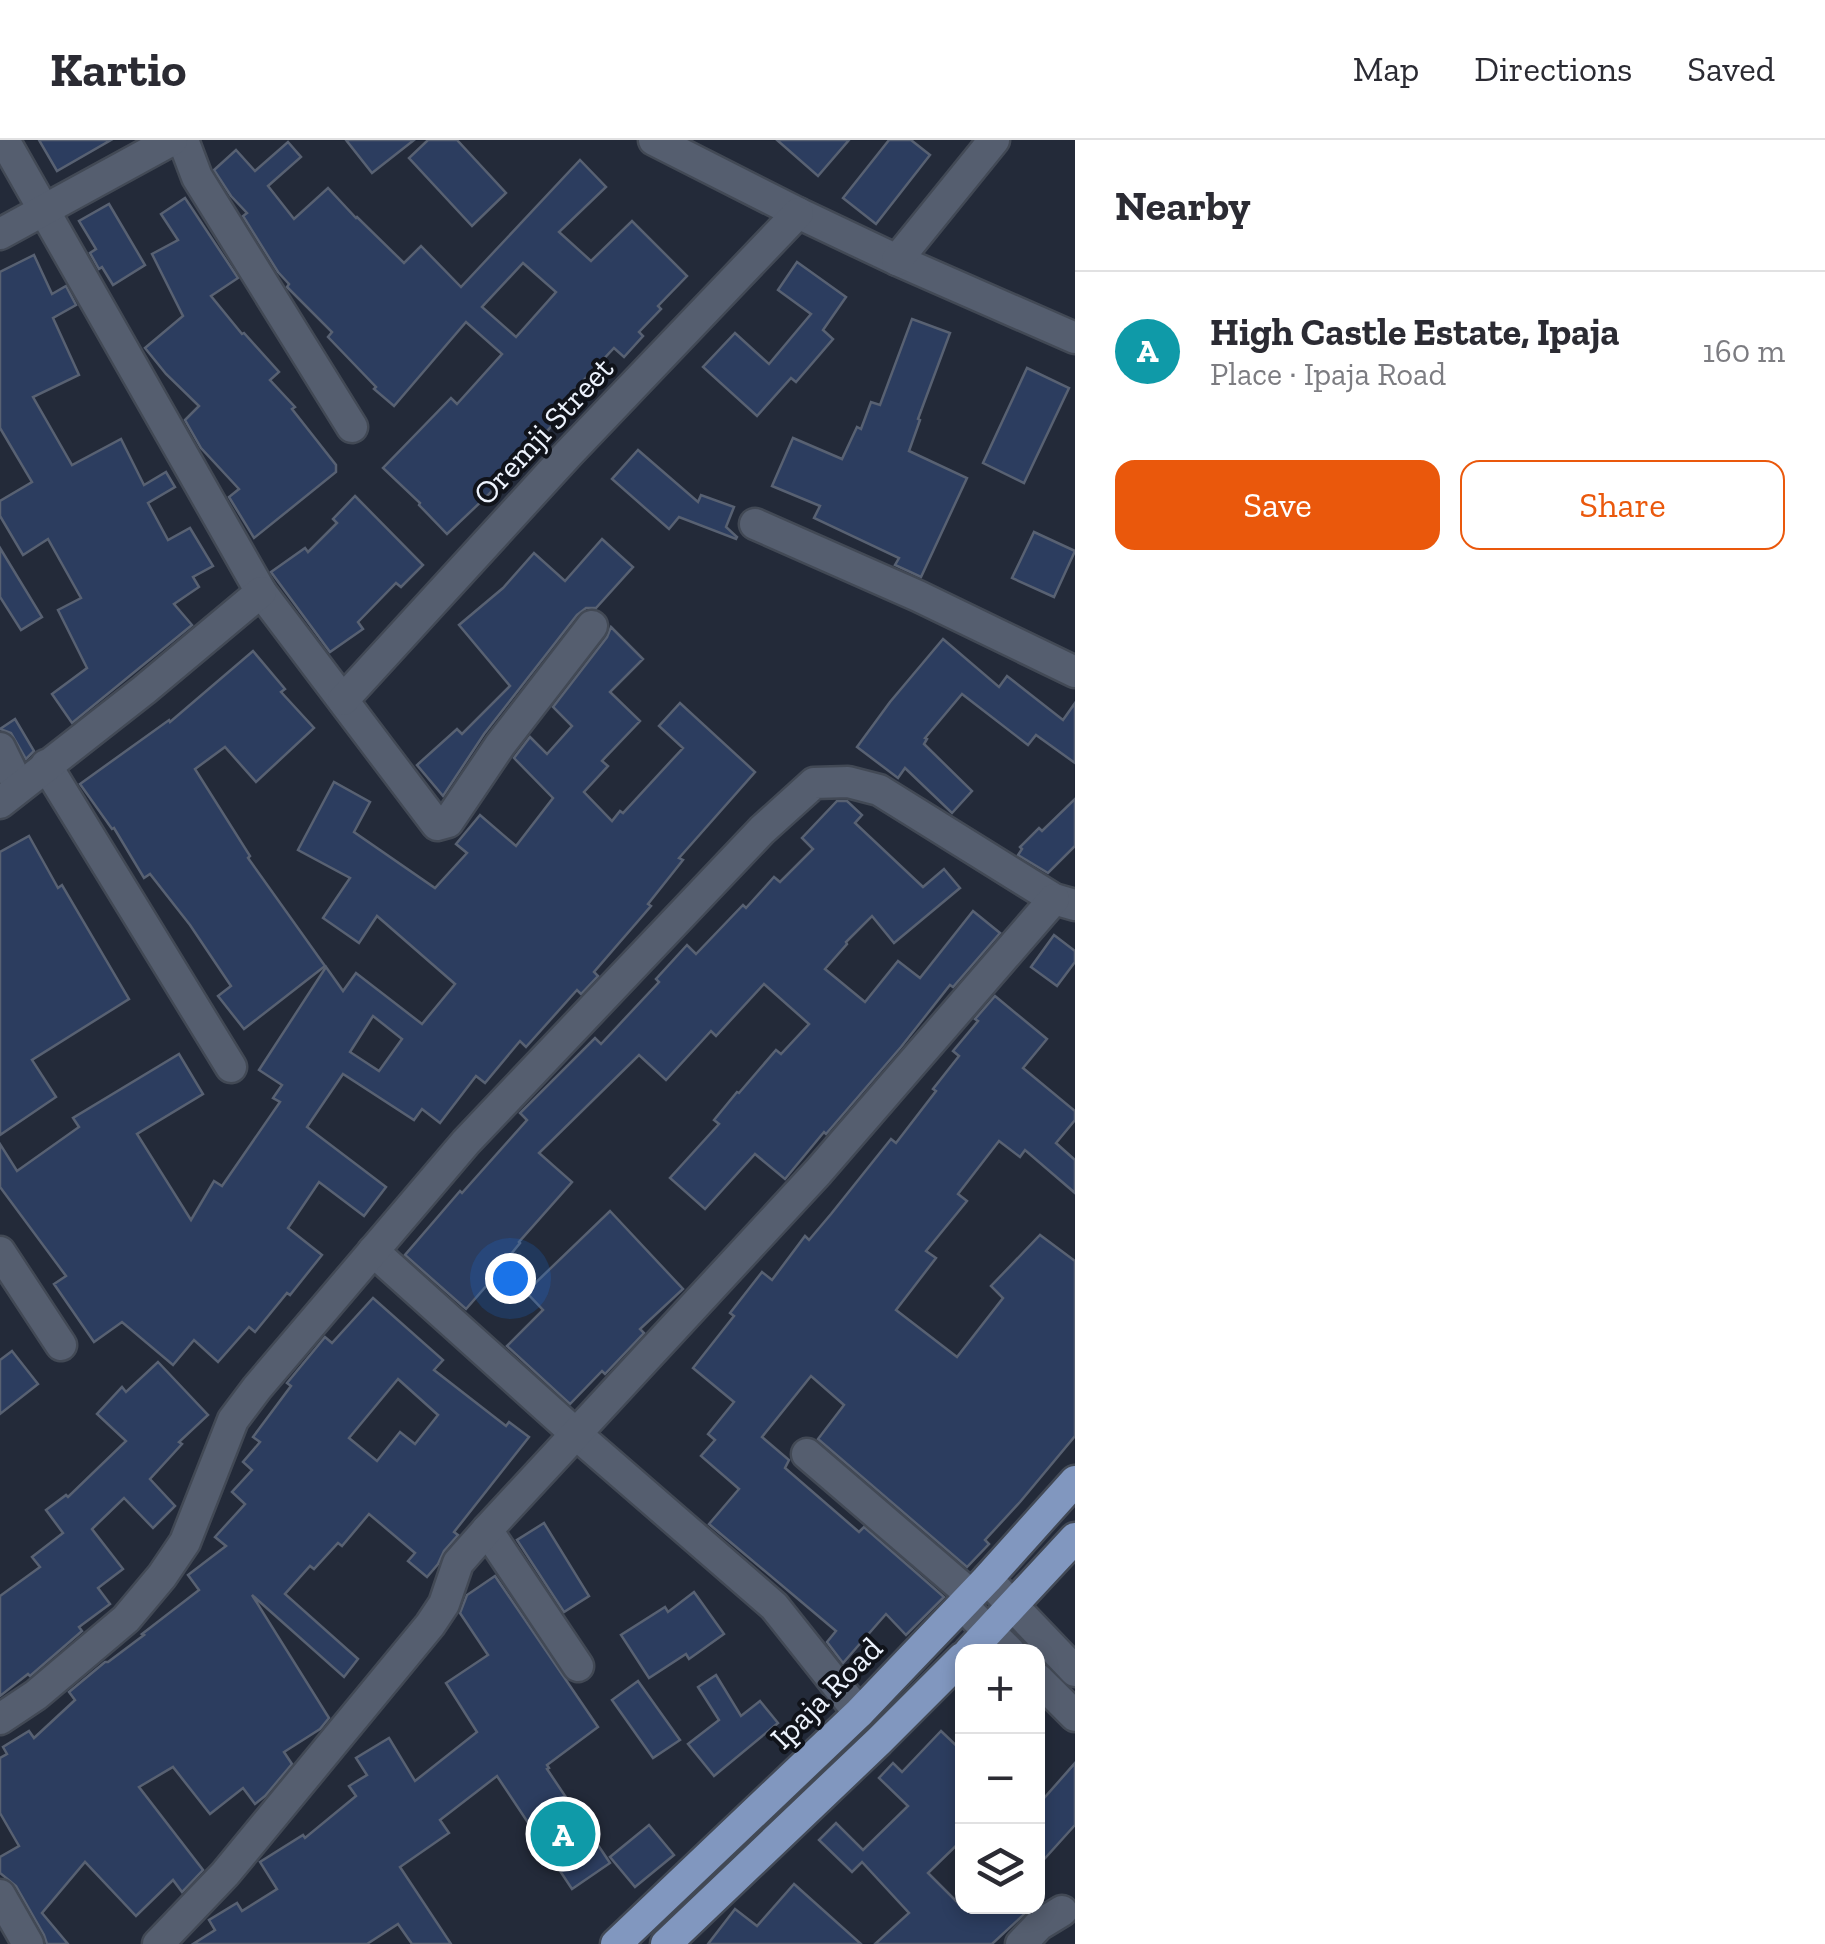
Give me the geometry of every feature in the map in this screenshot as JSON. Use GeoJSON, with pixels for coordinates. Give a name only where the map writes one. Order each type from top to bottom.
{"type":"FeatureCollection","features":[{"type":"Feature","properties":{"kind":"main road","name":"Ipaja Road"},"geometry":{"type":"LineString","coordinates":[[616,1944],[859,1713],[1075,1481]]}},
{"type":"Feature","properties":{"kind":"main road"},"geometry":{"type":"LineString","coordinates":[[991,1644],[1012,1607],[1075,1538]]}},
{"type":"Feature","properties":{"kind":"main road"},"geometry":{"type":"LineString","coordinates":[[666,1944],[955,1665]]}},
{"type":"Feature","properties":{"kind":"street"},"geometry":{"type":"LineString","coordinates":[[4,140],[262,592],[436,825],[448,822],[500,745],[592,626]]}},
{"type":"Feature","properties":{"kind":"street"},"geometry":{"type":"LineString","coordinates":[[0,234],[172,140]]}},
{"type":"Feature","properties":{"kind":"street"},"geometry":{"type":"LineString","coordinates":[[183,140],[197,177],[352,427]]}},
{"type":"Feature","properties":{"kind":"street"},"geometry":{"type":"LineString","coordinates":[[654,140],[897,260],[1075,338]]}},
{"type":"Feature","properties":{"kind":"street"},"geometry":{"type":"LineString","coordinates":[[897,260],[994,140]]}},
{"type":"Feature","properties":{"kind":"street","name":"Oremji Street"},"geometry":{"type":"LineString","coordinates":[[343,700],[569,452],[798,213]]}},
{"type":"Feature","properties":{"kind":"street"},"geometry":{"type":"LineString","coordinates":[[755,524],[918,596],[1075,672]]}},
{"type":"Feature","properties":{"kind":"street"},"geometry":{"type":"LineString","coordinates":[[0,748],[10,795],[262,592]]}},
{"type":"Feature","properties":{"kind":"street"},"geometry":{"type":"LineString","coordinates":[[46,765],[231,1068]]}},
{"type":"Feature","properties":{"kind":"street"},"geometry":{"type":"LineString","coordinates":[[0,1719],[36,1695],[126,1619],[185,1542],[233,1420],[257,1388],[493,1114],[762,830],[814,783],[848,782],[879,790],[1065,902],[487,1530],[458,1564],[444,1604],[430,1626],[225,1874],[158,1944]]}},
{"type":"Feature","properties":{"kind":"street"},"geometry":{"type":"LineString","coordinates":[[0,1252],[61,1345]]}},
{"type":"Feature","properties":{"kind":"street"},"geometry":{"type":"LineString","coordinates":[[372,1252],[774,1606],[859,1713]]}},
{"type":"Feature","properties":{"kind":"street"},"geometry":{"type":"LineString","coordinates":[[808,1454],[974,1593],[1012,1607],[1075,1670]]}},
{"type":"Feature","properties":{"kind":"street"},"geometry":{"type":"LineString","coordinates":[[487,1530],[578,1666]]}},
{"type":"Feature","properties":{"kind":"street"},"geometry":{"type":"LineString","coordinates":[[974,1593],[974,1620],[989,1644]]}},
{"type":"Feature","properties":{"kind":"street"},"geometry":{"type":"LineString","coordinates":[[1045,1686],[1075,1716]]}},
{"type":"Feature","properties":{"kind":"street"},"geometry":{"type":"LineString","coordinates":[[0,1895],[28,1944]]}},
{"type":"Feature","properties":{"kind":"street"},"geometry":{"type":"LineString","coordinates":[[1021,1944],[1039,1925],[1062,1911]]}},
{"type":"Feature","properties":{"kind":"building"},"geometry":{"type":"Polygon","coordinates":[[[39,140],[111,140],[57,171],[39,140]]]}},
{"type":"Feature","properties":{"kind":"building"},"geometry":{"type":"Polygon","coordinates":[[[346,140],[414,140],[372,173],[346,140]]]}},
{"type":"Feature","properties":{"kind":"building"},"geometry":{"type":"Polygon","coordinates":[[[428,140],[457,140],[506,193],[472,226],[409,158],[428,140]]]}},
{"type":"Feature","properties":{"kind":"building"},"geometry":{"type":"Polygon","coordinates":[[[777,140],[849,140],[818,176],[777,140]]]}},
{"type":"Feature","properties":{"kind":"building"},"geometry":{"type":"Polygon","coordinates":[[[889,140],[911,140],[930,155],[876,224],[843,198],[889,140]]]}},
{"type":"Feature","properties":{"kind":"building"},"geometry":{"type":"Polygon","coordinates":[[[288,142],[301,157],[268,186],[294,219],[328,188],[404,263],[421,246],[461,287],[580,160],[606,187],[559,232],[591,261],[632,221],[687,276],[658,306],[661,309],[639,332],[643,336],[624,357],[614,348],[552,414],[558,419],[447,534],[383,468],[451,398],[457,404],[502,354],[466,322],[394,406],[374,389],[328,337],[332,332],[287,287],[289,284],[243,216],[247,213],[214,170],[236,150],[255,171],[288,142]],[[523,263],[482,307],[516,337],[556,292],[523,263]]]}},
{"type":"Feature","properties":{"kind":"building"},"geometry":{"type":"Polygon","coordinates":[[[185,198],[238,278],[211,296],[279,372],[270,380],[295,407],[292,409],[336,465],[336,472],[254,538],[229,497],[239,489],[201,448],[185,420],[199,406],[145,348],[183,316],[152,254],[178,240],[161,214],[185,198]]]}},
{"type":"Feature","properties":{"kind":"building"},"geometry":{"type":"Polygon","coordinates":[[[109,204],[145,265],[113,285],[90,253],[96,249],[79,221],[109,204]]]}},
{"type":"Feature","properties":{"kind":"building"},"geometry":{"type":"Polygon","coordinates":[[[34,255],[52,294],[66,286],[76,305],[53,318],[79,375],[33,397],[72,465],[121,439],[144,485],[166,472],[175,487],[148,503],[168,540],[190,528],[213,566],[193,577],[199,587],[174,604],[192,625],[72,723],[52,694],[87,668],[58,610],[81,598],[48,539],[23,555],[0,516],[0,501],[32,482],[0,428],[0,272],[34,255]]]}},
{"type":"Feature","properties":{"kind":"building"},"geometry":{"type":"Polygon","coordinates":[[[797,262],[846,297],[823,330],[833,339],[796,382],[791,378],[757,416],[703,367],[735,333],[769,364],[811,314],[778,290],[797,262]]]}},
{"type":"Feature","properties":{"kind":"building"},"geometry":{"type":"Polygon","coordinates":[[[912,319],[950,333],[909,451],[967,478],[921,577],[895,565],[899,558],[814,518],[820,506],[772,486],[793,438],[842,459],[857,427],[861,429],[871,402],[880,405],[912,319]]]}},
{"type":"Feature","properties":{"kind":"building"},"geometry":{"type":"Polygon","coordinates":[[[1027,368],[1069,388],[1024,483],[983,463],[1027,368]]]}},
{"type":"Feature","properties":{"kind":"building"},"geometry":{"type":"Polygon","coordinates":[[[638,450],[698,502],[701,495],[734,507],[726,527],[736,539],[679,517],[669,529],[612,479],[638,450]]]}},
{"type":"Feature","properties":{"kind":"building"},"geometry":{"type":"Polygon","coordinates":[[[355,496],[423,565],[401,587],[396,583],[358,622],[363,629],[330,652],[271,572],[305,548],[308,552],[337,523],[333,519],[355,496]]]}},
{"type":"Feature","properties":{"kind":"building"},"geometry":{"type":"Polygon","coordinates":[[[1034,532],[1075,551],[1054,597],[1012,578],[1034,532]]]}},
{"type":"Feature","properties":{"kind":"building"},"geometry":{"type":"Polygon","coordinates":[[[602,539],[633,567],[596,608],[586,608],[577,615],[484,734],[443,796],[417,765],[457,729],[462,734],[510,686],[459,625],[503,588],[534,553],[565,581],[602,539]]]}},
{"type":"Feature","properties":{"kind":"building"},"geometry":{"type":"Polygon","coordinates":[[[0,548],[42,617],[21,630],[0,597],[0,548]]]}},
{"type":"Feature","properties":{"kind":"building"},"geometry":{"type":"Polygon","coordinates":[[[611,627],[643,659],[610,692],[640,721],[602,761],[608,766],[584,792],[612,821],[683,748],[659,726],[680,703],[755,772],[679,858],[683,860],[648,904],[651,906],[594,972],[598,976],[581,994],[577,990],[526,1047],[520,1041],[485,1083],[476,1076],[440,1123],[422,1109],[414,1120],[343,1074],[307,1127],[386,1187],[364,1216],[319,1182],[288,1228],[322,1255],[255,1332],[249,1327],[218,1362],[194,1340],[173,1365],[122,1322],[94,1342],[54,1284],[66,1276],[0,1187],[0,1144],[17,1171],[79,1127],[73,1118],[179,1054],[203,1094],[137,1134],[191,1220],[214,1181],[222,1186],[280,1102],[273,1098],[282,1085],[259,1070],[326,967],[343,991],[356,973],[422,1024],[455,984],[377,916],[359,943],[323,918],[350,878],[298,850],[334,782],[370,802],[354,832],[435,888],[467,853],[456,844],[480,815],[516,846],[553,798],[514,758],[530,737],[547,754],[572,726],[553,707],[611,627]],[[373,1016],[350,1052],[379,1071],[402,1039],[373,1016]]]}},
{"type":"Feature","properties":{"kind":"building"},"geometry":{"type":"Polygon","coordinates":[[[943,639],[999,687],[1007,676],[1063,720],[1075,703],[1075,763],[1036,735],[1028,745],[962,694],[924,744],[972,791],[952,813],[905,768],[898,778],[857,747],[943,639]]]}},
{"type":"Feature","properties":{"kind":"building"},"geometry":{"type":"Polygon","coordinates":[[[253,651],[285,689],[281,692],[314,728],[256,782],[225,747],[195,769],[248,858],[325,966],[244,1029],[218,996],[231,986],[150,874],[144,878],[114,828],[80,784],[170,722],[253,651]]]}},
{"type":"Feature","properties":{"kind":"building"},"geometry":{"type":"Polygon","coordinates":[[[15,719],[34,751],[26,759],[11,733],[0,729],[15,719]]]}},
{"type":"Feature","properties":{"kind":"building"},"geometry":{"type":"Polygon","coordinates":[[[1075,799],[1075,846],[1048,873],[1018,855],[1020,847],[1039,828],[1042,831],[1075,799]]]}},
{"type":"Feature","properties":{"kind":"building"},"geometry":{"type":"Polygon","coordinates":[[[837,801],[847,801],[862,815],[855,823],[923,887],[944,869],[960,888],[894,943],[872,916],[846,942],[825,969],[865,1002],[898,961],[920,978],[973,911],[1000,933],[953,987],[950,985],[785,1179],[755,1154],[705,1209],[670,1178],[719,1124],[714,1120],[737,1092],[776,1050],[781,1054],[809,1024],[764,984],[716,1036],[711,1031],[666,1080],[639,1055],[539,1153],[572,1182],[466,1309],[405,1255],[527,1120],[520,1113],[595,1038],[601,1044],[659,982],[656,979],[687,945],[696,954],[774,877],[780,882],[813,849],[802,838],[837,801]]]}},
{"type":"Feature","properties":{"kind":"building"},"geometry":{"type":"Polygon","coordinates":[[[29,836],[129,999],[32,1060],[56,1097],[0,1135],[0,852],[29,836]]]}},
{"type":"Feature","properties":{"kind":"building"},"geometry":{"type":"Polygon","coordinates":[[[1054,935],[1075,951],[1075,962],[1057,986],[1031,967],[1054,935]]]}},
{"type":"Feature","properties":{"kind":"building"},"geometry":{"type":"Polygon","coordinates":[[[995,996],[1047,1039],[1023,1068],[1075,1111],[1075,1120],[1056,1143],[1075,1160],[1075,1193],[1025,1150],[1020,1157],[999,1141],[958,1194],[967,1201],[926,1251],[936,1258],[896,1310],[957,1357],[1003,1298],[991,1286],[1040,1235],[1075,1261],[1075,1436],[985,1540],[989,1544],[967,1567],[818,1439],[844,1405],[811,1376],[762,1437],[789,1460],[785,1468],[859,1532],[864,1527],[944,1597],[906,1635],[886,1614],[843,1663],[827,1642],[836,1631],[709,1524],[739,1489],[701,1456],[715,1440],[708,1434],[734,1402],[693,1368],[762,1272],[772,1280],[805,1236],[809,1240],[891,1139],[896,1143],[936,1091],[933,1089],[959,1056],[953,1051],[995,996]]]}},
{"type":"Feature","properties":{"kind":"building"},"geometry":{"type":"Polygon","coordinates":[[[610,1211],[683,1289],[640,1329],[644,1333],[605,1374],[602,1371],[570,1404],[507,1346],[543,1310],[526,1292],[610,1211]]]}},
{"type":"Feature","properties":{"kind":"building"},"geometry":{"type":"Polygon","coordinates":[[[373,1298],[443,1360],[434,1370],[506,1426],[509,1422],[529,1437],[454,1532],[458,1535],[427,1577],[408,1561],[415,1553],[369,1514],[342,1546],[338,1543],[314,1569],[310,1566],[285,1594],[358,1659],[344,1677],[252,1595],[329,1718],[320,1729],[284,1752],[292,1764],[255,1804],[243,1788],[210,1814],[173,1767],[139,1787],[203,1870],[182,1892],[173,1880],[136,1916],[85,1862],[42,1913],[68,1944],[47,1944],[16,1886],[0,1873],[0,1857],[19,1846],[0,1813],[0,1758],[7,1754],[3,1747],[29,1731],[34,1738],[75,1700],[69,1692],[199,1590],[188,1575],[226,1546],[215,1537],[245,1504],[232,1492],[252,1470],[243,1462],[260,1442],[253,1437],[291,1386],[287,1383],[325,1337],[332,1343],[373,1298]],[[398,1379],[349,1438],[377,1461],[400,1432],[415,1444],[438,1415],[398,1379]]]}},
{"type":"Feature","properties":{"kind":"building"},"geometry":{"type":"Polygon","coordinates":[[[12,1351],[38,1384],[0,1414],[0,1360],[12,1351]]]}},
{"type":"Feature","properties":{"kind":"building"},"geometry":{"type":"Polygon","coordinates":[[[158,1362],[208,1415],[179,1442],[182,1444],[150,1479],[175,1506],[153,1528],[124,1498],[92,1529],[123,1569],[98,1588],[110,1604],[79,1627],[82,1631],[30,1676],[0,1696],[0,1596],[40,1567],[32,1557],[63,1533],[46,1510],[68,1497],[126,1441],[97,1414],[122,1387],[126,1392],[158,1362]]]}},
{"type":"Feature","properties":{"kind":"building"},"geometry":{"type":"Polygon","coordinates":[[[544,1523],[589,1596],[564,1612],[517,1540],[544,1523]]]}},
{"type":"Feature","properties":{"kind":"building"},"geometry":{"type":"Polygon","coordinates":[[[495,1576],[598,1727],[547,1765],[547,1769],[610,1863],[572,1889],[497,1776],[440,1820],[449,1833],[400,1867],[451,1944],[412,1944],[398,1924],[367,1944],[193,1944],[215,1930],[209,1920],[237,1903],[242,1911],[277,1889],[260,1862],[303,1835],[305,1838],[356,1796],[349,1786],[367,1775],[356,1758],[389,1738],[415,1781],[477,1732],[446,1683],[488,1655],[460,1613],[467,1595],[495,1576]]]}},
{"type":"Feature","properties":{"kind":"building"},"geometry":{"type":"Polygon","coordinates":[[[694,1592],[724,1634],[689,1659],[686,1654],[649,1678],[621,1635],[665,1607],[668,1612],[694,1592]]]}},
{"type":"Feature","properties":{"kind":"building"},"geometry":{"type":"Polygon","coordinates":[[[716,1675],[741,1716],[760,1701],[778,1723],[714,1776],[688,1744],[719,1720],[698,1687],[716,1675]]]}},
{"type":"Feature","properties":{"kind":"building"},"geometry":{"type":"Polygon","coordinates":[[[638,1681],[680,1740],[653,1758],[612,1700],[638,1681]]]}},
{"type":"Feature","properties":{"kind":"building"},"geometry":{"type":"Polygon","coordinates":[[[941,1731],[955,1744],[955,1847],[928,1873],[955,1900],[955,1914],[1024,1914],[992,1944],[875,1944],[909,1913],[862,1862],[852,1872],[819,1840],[836,1823],[863,1850],[908,1806],[879,1778],[893,1763],[902,1772],[941,1731]]]}},
{"type":"Feature","properties":{"kind":"building"},"geometry":{"type":"Polygon","coordinates":[[[1075,1763],[1075,1825],[1045,1858],[1045,1824],[1045,1797],[1075,1763]]]}},
{"type":"Feature","properties":{"kind":"building"},"geometry":{"type":"Polygon","coordinates":[[[649,1825],[674,1855],[635,1887],[610,1857],[649,1825]]]}},
{"type":"Feature","properties":{"kind":"building"},"geometry":{"type":"Polygon","coordinates":[[[794,1884],[861,1944],[708,1944],[735,1909],[757,1926],[794,1884]]]}},
{"type":"Feature","properties":{"kind":"place","name":"High Castle Estate, Ipaja"},"geometry":{"type":"Point","coordinates":[563,1834]}}]}
